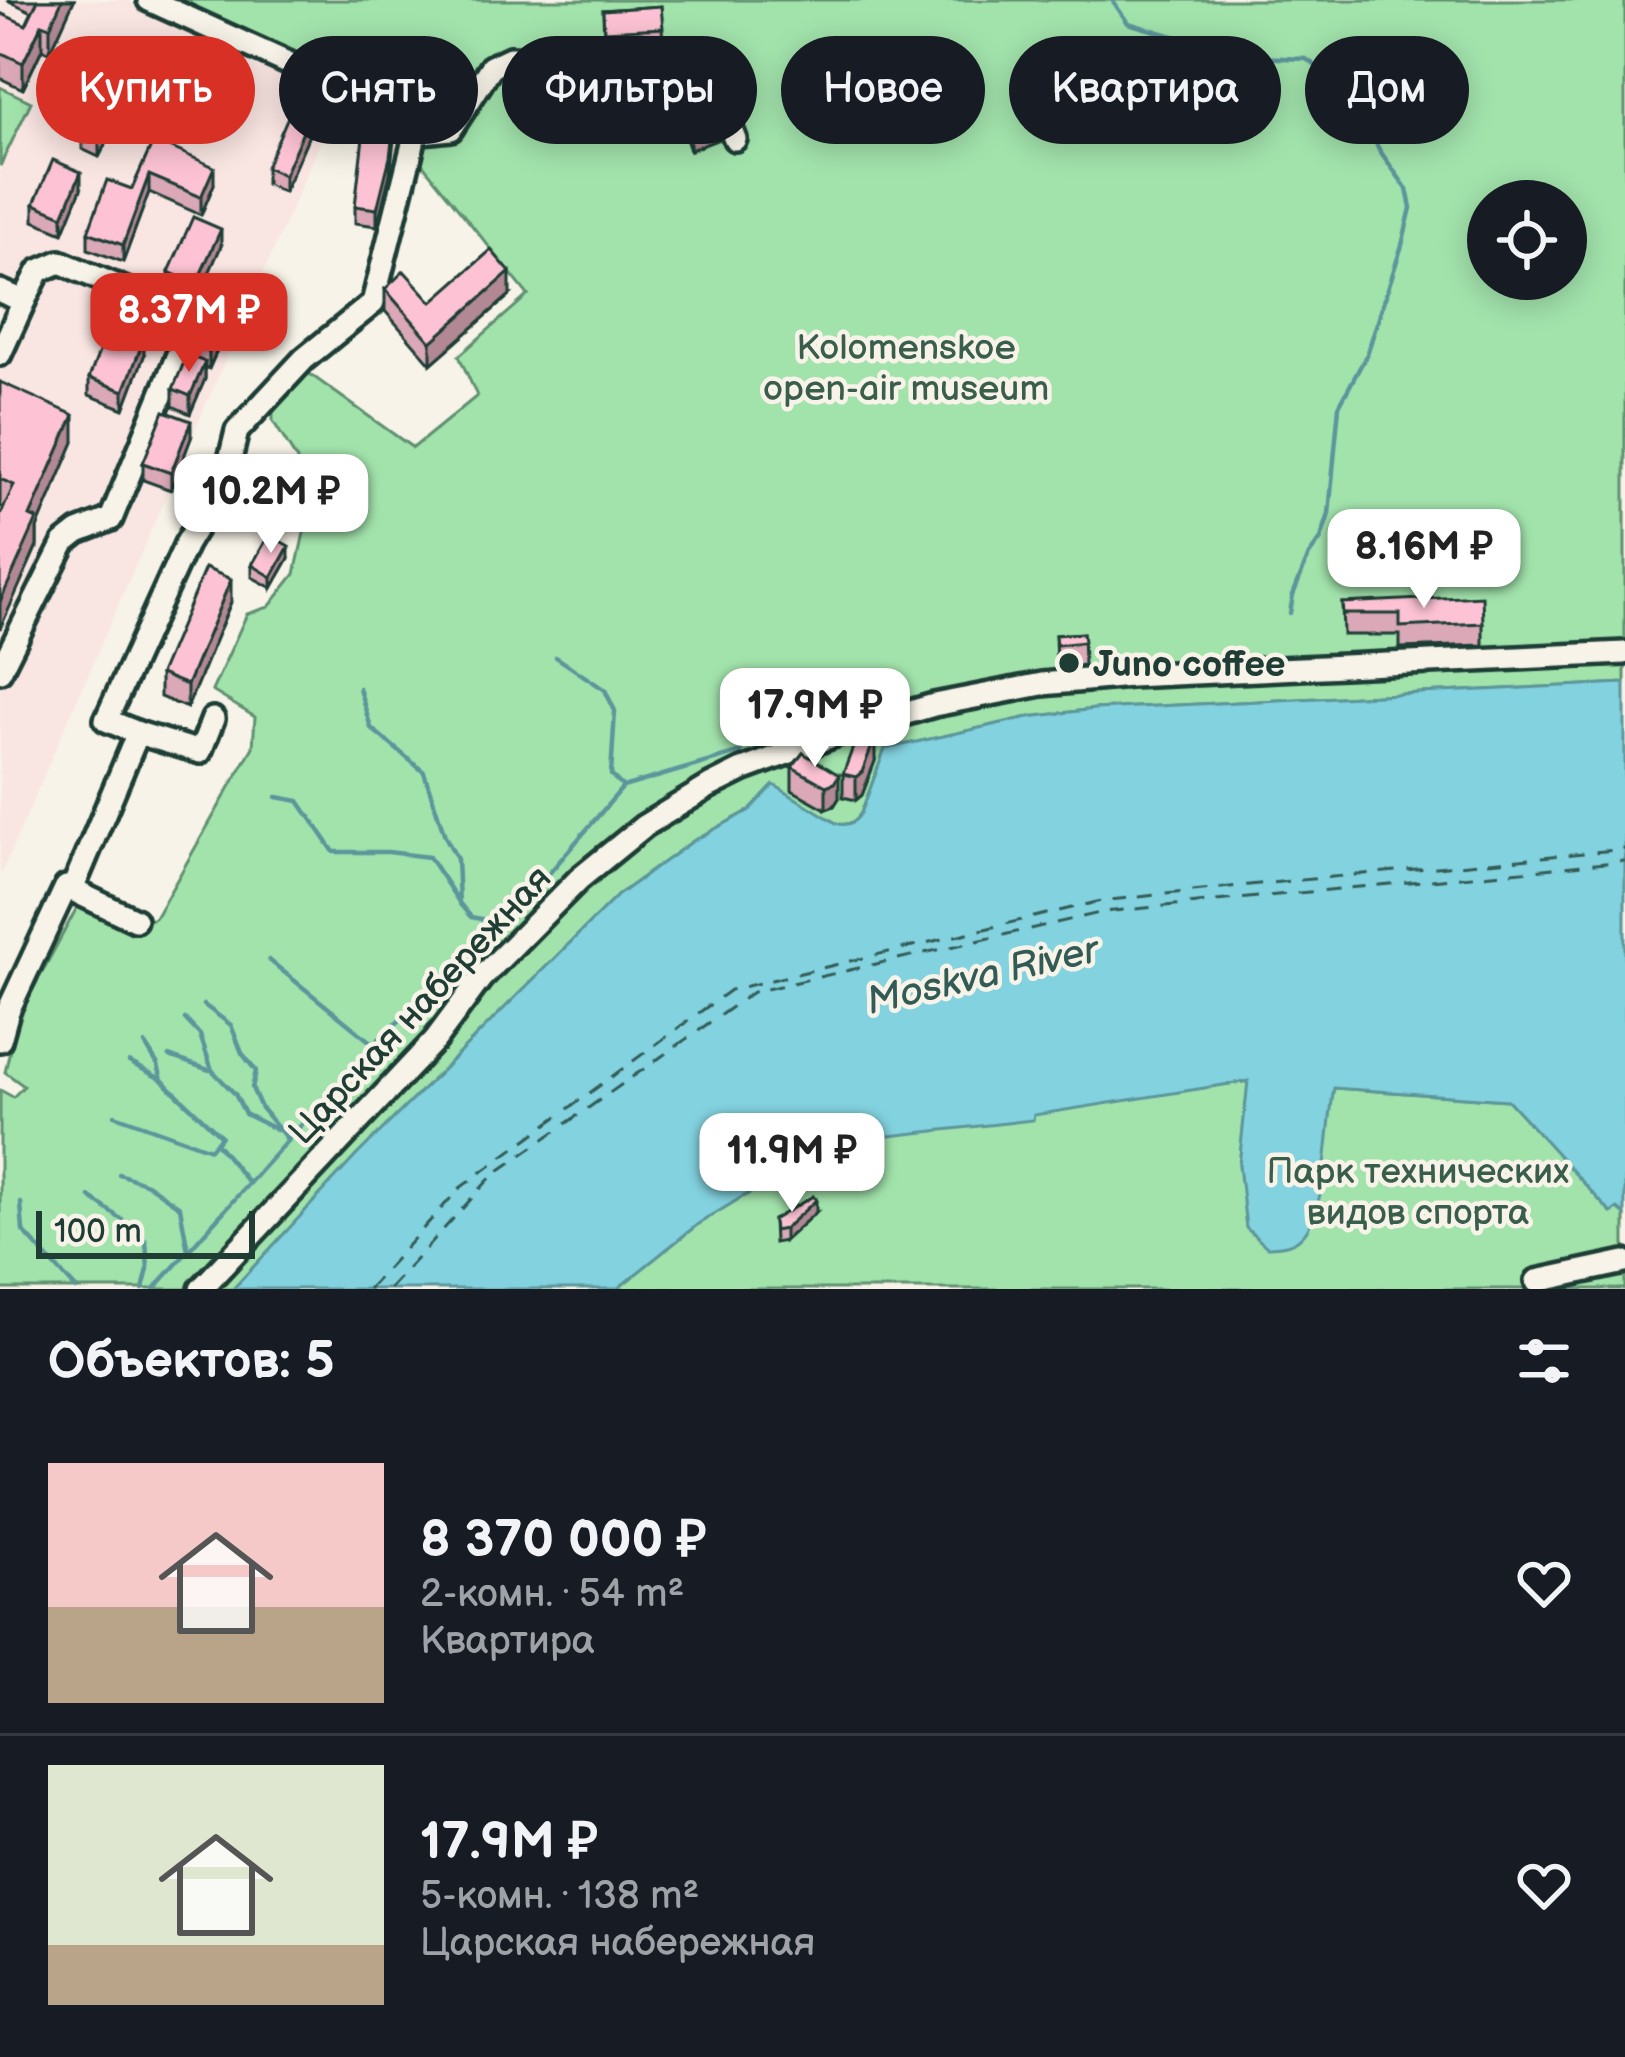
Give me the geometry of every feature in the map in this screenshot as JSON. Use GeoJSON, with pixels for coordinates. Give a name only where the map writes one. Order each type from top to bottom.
{"type":"FeatureCollection","features":[{"type":"Feature","properties":{"kind":"street"},"geometry":{"type":"LineString","coordinates":[[149,0],[279,59]]}},
{"type":"Feature","properties":{"kind":"street"},"geometry":{"type":"LineString","coordinates":[[478,87],[491,67],[502,62]]}},
{"type":"Feature","properties":{"kind":"street"},"geometry":{"type":"LineString","coordinates":[[213,719],[200,752],[106,720],[186,544],[225,480],[237,430],[304,359],[373,303],[413,144]]}},
{"type":"Feature","properties":{"kind":"street"},"geometry":{"type":"LineString","coordinates":[[0,354],[39,271],[60,262],[194,318],[111,519],[64,543],[0,671]]}},
{"type":"Feature","properties":{"kind":"street"},"geometry":{"type":"LineString","coordinates":[[0,291],[24,301]]}},
{"type":"Feature","properties":{"kind":"street","name":"Царская набережная"},"geometry":{"type":"LineString","coordinates":[[201,1289],[435,1040],[481,978],[579,879],[644,826],[742,770],[934,705],[1042,684],[1625,652]]}},
{"type":"Feature","properties":{"kind":"street"},"geometry":{"type":"LineString","coordinates":[[72,890],[139,733]]}},
{"type":"Feature","properties":{"kind":"street"},"geometry":{"type":"LineString","coordinates":[[0,1040],[8,1011],[66,887],[135,920]]}},
{"type":"Feature","properties":{"kind":"street"},"geometry":{"type":"LineString","coordinates":[[1537,1281],[1625,1262]]}},
{"type":"Feature","properties":{"kind":"shaded area"},"geometry":{"type":"Polygon","coordinates":[[[0,0],[126,0],[209,36],[36,36],[36,144],[255,144],[255,56],[279,68],[279,144],[319,144],[0,876],[0,0]]]}},
{"type":"Feature","properties":{"kind":"green space","name":"Kolomenskoe open-air museum"},"geometry":{"type":"Polygon","coordinates":[[[171,0],[1625,0],[1625,683],[1095,709],[1029,717],[885,749],[861,813],[844,824],[773,786],[750,810],[693,841],[618,895],[356,1156],[233,1289],[0,1289],[0,1090],[13,1097],[24,1086],[5,1072],[17,1019],[81,900],[137,924],[155,918],[253,747],[255,717],[212,691],[247,614],[269,607],[295,574],[307,519],[296,480],[297,460],[273,421],[273,407],[307,372],[413,448],[477,396],[459,356],[528,295],[406,144],[478,144],[478,36],[279,36],[279,49],[171,0]]]}},
{"type":"Feature","properties":{"kind":"green space"},"geometry":{"type":"Polygon","coordinates":[[[0,87],[31,102],[0,166],[0,87]]]}},
{"type":"Feature","properties":{"kind":"green space","name":"Парк технических видов спорта"},"geometry":{"type":"Polygon","coordinates":[[[1249,1081],[1239,1165],[1321,1186],[1333,1088],[1508,1100],[1611,1212],[1618,1209],[1625,1215],[1625,1289],[617,1289],[698,1224],[742,1197],[812,1162],[880,1137],[1249,1081]]]}},
{"type":"Feature","properties":{"kind":"water","name":"Moskva River"},"geometry":{"type":"Polygon","coordinates":[[[1625,683],[1625,1215],[1618,1209],[1611,1213],[1508,1100],[1334,1088],[1317,1208],[1295,1242],[1267,1247],[1246,1228],[1239,1165],[1248,1081],[1034,1115],[1033,1120],[880,1137],[812,1162],[742,1197],[698,1224],[617,1289],[233,1289],[356,1156],[618,895],[693,841],[750,810],[774,785],[836,823],[847,824],[861,813],[885,749],[1029,717],[1095,709],[1625,683]]]}},
{"type":"Feature","properties":{"kind":"building"},"geometry":{"type":"Polygon","coordinates":[[[38,0],[62,0],[50,27],[42,24],[23,63],[0,52],[0,13],[26,25],[38,0]]]}},
{"type":"Feature","properties":{"kind":"building"},"geometry":{"type":"Polygon","coordinates":[[[661,6],[663,28],[604,31],[603,10],[661,6]]]}},
{"type":"Feature","properties":{"kind":"building"},"geometry":{"type":"Polygon","coordinates":[[[279,137],[279,144],[298,144],[284,175],[266,167],[279,137]]]}},
{"type":"Feature","properties":{"kind":"building"},"geometry":{"type":"Polygon","coordinates":[[[152,144],[163,144],[214,167],[201,197],[149,175],[123,245],[88,232],[107,180],[132,189],[152,144]]]}},
{"type":"Feature","properties":{"kind":"building"},"geometry":{"type":"Polygon","coordinates":[[[362,144],[392,144],[377,209],[355,206],[362,144]]]}},
{"type":"Feature","properties":{"kind":"building"},"geometry":{"type":"Polygon","coordinates":[[[53,160],[81,172],[63,216],[34,204],[53,160]]]}},
{"type":"Feature","properties":{"kind":"building"},"geometry":{"type":"Polygon","coordinates":[[[193,217],[221,229],[196,284],[169,272],[193,217]]]}},
{"type":"Feature","properties":{"kind":"building"},"geometry":{"type":"Polygon","coordinates":[[[491,250],[510,272],[431,342],[385,289],[404,271],[432,302],[491,250]]]}},
{"type":"Feature","properties":{"kind":"building"},"geometry":{"type":"Polygon","coordinates":[[[208,301],[227,309],[209,352],[192,342],[208,301]]]}},
{"type":"Feature","properties":{"kind":"building"},"geometry":{"type":"Polygon","coordinates":[[[152,305],[167,312],[162,324],[153,325],[147,319],[152,305]]]}},
{"type":"Feature","properties":{"kind":"building"},"geometry":{"type":"Polygon","coordinates":[[[109,326],[144,339],[124,391],[89,378],[109,326]]]}},
{"type":"Feature","properties":{"kind":"building"},"geometry":{"type":"Polygon","coordinates":[[[187,355],[205,362],[190,396],[173,389],[187,355]]]}},
{"type":"Feature","properties":{"kind":"building"},"geometry":{"type":"Polygon","coordinates":[[[0,382],[74,415],[30,516],[37,519],[0,602],[0,516],[14,485],[0,479],[0,382]]]}},
{"type":"Feature","properties":{"kind":"building"},"geometry":{"type":"Polygon","coordinates":[[[164,411],[191,421],[171,473],[143,463],[164,411]]]}},
{"type":"Feature","properties":{"kind":"building"},"geometry":{"type":"Polygon","coordinates":[[[259,494],[287,509],[277,527],[249,512],[259,494]]]}},
{"type":"Feature","properties":{"kind":"building"},"geometry":{"type":"Polygon","coordinates":[[[269,535],[289,546],[272,577],[252,565],[269,535]]]}},
{"type":"Feature","properties":{"kind":"building"},"geometry":{"type":"Polygon","coordinates":[[[205,568],[231,579],[187,685],[160,674],[205,568]]]}},
{"type":"Feature","properties":{"kind":"building"},"geometry":{"type":"Polygon","coordinates":[[[1482,596],[1483,623],[1400,627],[1400,614],[1343,614],[1342,603],[1482,596]]]}},
{"type":"Feature","properties":{"kind":"building"},"geometry":{"type":"Polygon","coordinates":[[[1083,633],[1084,642],[1056,645],[1055,635],[1083,633]]]}},
{"type":"Feature","properties":{"kind":"building"},"geometry":{"type":"Polygon","coordinates":[[[858,734],[875,738],[856,777],[843,774],[858,734]]]}},
{"type":"Feature","properties":{"kind":"building"},"geometry":{"type":"Polygon","coordinates":[[[803,753],[839,775],[834,783],[826,786],[792,767],[803,753]]]}},
{"type":"Feature","properties":{"kind":"building"},"geometry":{"type":"Polygon","coordinates":[[[813,1196],[816,1200],[784,1229],[774,1231],[773,1220],[813,1196]]]}},
{"type":"Feature","properties":{"kind":"waterway"},"geometry":{"type":"LineString","coordinates":[[1112,0],[1128,23],[1256,57],[1306,59],[1345,86],[1407,189],[1411,208],[1402,245],[1367,354],[1339,406],[1329,514],[1293,595],[1290,613]]}},
{"type":"Feature","properties":{"kind":"waterway"},"geometry":{"type":"LineString","coordinates":[[556,657],[605,690],[615,711],[611,775],[622,786]]}},
{"type":"Feature","properties":{"kind":"waterway"},"geometry":{"type":"LineString","coordinates":[[359,688],[371,728],[424,772],[457,859],[459,903],[471,917],[504,920]]}},
{"type":"Feature","properties":{"kind":"waterway"},"geometry":{"type":"LineString","coordinates":[[154,1289],[374,1044],[510,919],[623,787],[741,752]]}},
{"type":"Feature","properties":{"kind":"waterway"},"geometry":{"type":"LineString","coordinates":[[277,797],[299,801],[334,852],[429,857],[459,902]]}},
{"type":"Feature","properties":{"kind":"waterway"},"geometry":{"type":"LineString","coordinates":[[269,960],[372,1043]]}},
{"type":"Feature","properties":{"kind":"waterway"},"geometry":{"type":"LineString","coordinates":[[204,1005],[231,1025],[242,1053],[256,1071],[252,1088],[261,1108],[288,1140]]}},
{"type":"Feature","properties":{"kind":"waterway"},"geometry":{"type":"LineString","coordinates":[[185,1019],[200,1035],[212,1070],[235,1094],[245,1114],[277,1130]]}},
{"type":"Feature","properties":{"kind":"waterway"},"geometry":{"type":"LineString","coordinates":[[145,1044],[162,1080],[221,1136],[216,1143],[247,1181]]}},
{"type":"Feature","properties":{"kind":"waterway"},"geometry":{"type":"LineString","coordinates":[[169,1056],[209,1070]]}},
{"type":"Feature","properties":{"kind":"waterway"},"geometry":{"type":"LineString","coordinates":[[129,1062],[161,1079]]}},
{"type":"Feature","properties":{"kind":"waterway"},"geometry":{"type":"LineString","coordinates":[[115,1115],[210,1149],[215,1143]]}},
{"type":"Feature","properties":{"kind":"waterway"},"geometry":{"type":"LineString","coordinates":[[119,1174],[147,1184],[180,1207],[188,1251]]}},
{"type":"Feature","properties":{"kind":"waterway"},"geometry":{"type":"LineString","coordinates":[[90,1197],[146,1241],[148,1269],[143,1289]]}},
{"type":"Feature","properties":{"kind":"waterway"},"geometry":{"type":"LineString","coordinates":[[21,1203],[23,1231],[76,1289]]}},
{"type":"Feature","properties":{"kind":"ferry route"},"geometry":{"type":"LineString","coordinates":[[368,1289],[460,1188],[730,990],[1101,901],[1625,849]]}},
{"type":"Feature","properties":{"kind":"ferry route"},"geometry":{"type":"LineString","coordinates":[[389,1289],[493,1175],[753,992],[1104,912],[1625,861]]}},
{"type":"Feature","properties":{"kind":"place","name":"Juno coffee"},"geometry":{"type":"Point","coordinates":[1069,663]}}]}
